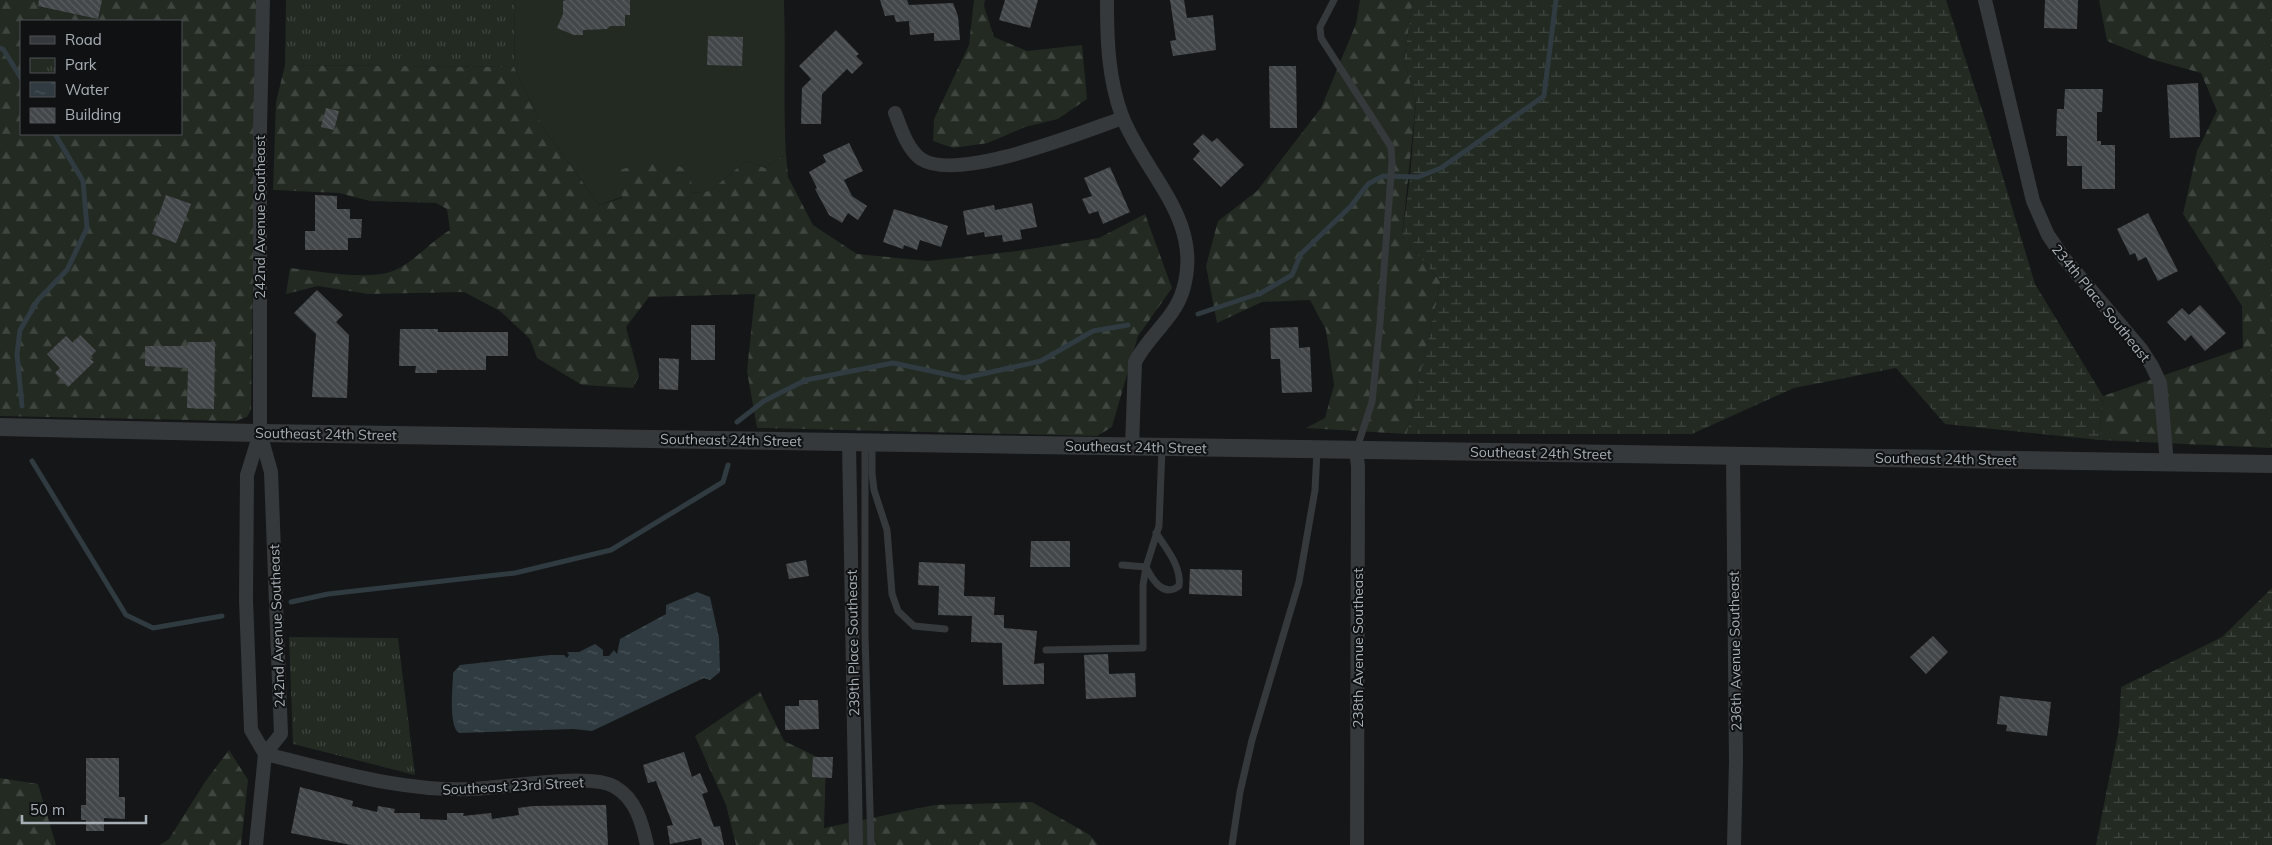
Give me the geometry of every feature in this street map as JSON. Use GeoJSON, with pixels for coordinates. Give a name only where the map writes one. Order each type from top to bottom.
{"type":"FeatureCollection","features":[{"type":"Feature","properties":{"kind":"street","name":"242nd Avenue Southeast"},"geometry":{"type":"LineString","coordinates":[[260,433],[247,475],[246,600],[252,730],[265,754],[281,734],[271,472],[260,433],[260,127],[263,0]]}},
{"type":"Feature","properties":{"kind":"street"},"geometry":{"type":"LineString","coordinates":[[1106,0],[1108,60],[1111,79],[1123,118],[1177,213],[1186,235],[1189,252],[1183,292],[1163,323],[1141,350],[1135,362],[1132,447]]}},
{"type":"Feature","properties":{"kind":"street","name":"234th Place Southeast"},"geometry":{"type":"LineString","coordinates":[[1984,0],[2032,201],[2048,235],[2063,258],[2152,366],[2160,383],[2168,463]]}},
{"type":"Feature","properties":{"kind":"street"},"geometry":{"type":"LineString","coordinates":[[895,113],[909,146],[916,155],[922,160],[937,165],[951,166],[1000,158],[1123,118]]}},
{"type":"Feature","properties":{"kind":"street","name":"Southeast 24th Street"},"geometry":{"type":"LineString","coordinates":[[0,427],[1162,448],[2272,464]]}},
{"type":"Feature","properties":{"kind":"street","name":"239th Place Southeast"},"geometry":{"type":"LineString","coordinates":[[856,845],[862,442]]}},
{"type":"Feature","properties":{"kind":"street","name":"238th Avenue Southeast"},"geometry":{"type":"LineString","coordinates":[[1356,451],[1358,466],[1357,845]]}},
{"type":"Feature","properties":{"kind":"street","name":"236th Avenue Southeast"},"geometry":{"type":"LineString","coordinates":[[1733,456],[1736,761],[1734,845]]}},
{"type":"Feature","properties":{"kind":"street"},"geometry":{"type":"LineString","coordinates":[[256,845],[265,754]]}},
{"type":"Feature","properties":{"kind":"street","name":"Southeast 23rd Street"},"geometry":{"type":"LineString","coordinates":[[265,754],[375,780],[437,790],[586,781],[603,783],[615,787],[630,800],[641,821],[647,845]]}},
{"type":"Feature","properties":{"kind":"lane"},"geometry":{"type":"LineString","coordinates":[[1334,0],[1320,27],[1321,38],[1391,147],[1392,168],[1372,402],[1356,451]]}},
{"type":"Feature","properties":{"kind":"lane"},"geometry":{"type":"LineString","coordinates":[[862,442],[872,473],[874,490],[887,530],[892,594],[898,611],[914,626],[945,629]]}},
{"type":"Feature","properties":{"kind":"lane"},"geometry":{"type":"LineString","coordinates":[[862,442],[864,635],[871,845]]}},
{"type":"Feature","properties":{"kind":"lane"},"geometry":{"type":"LineString","coordinates":[[1046,650],[1143,648],[1143,585],[1146,566],[1159,526],[1162,448]]}},
{"type":"Feature","properties":{"kind":"lane"},"geometry":{"type":"LineString","coordinates":[[1232,845],[1240,792],[1252,740],[1299,582],[1315,490],[1317,450]]}},
{"type":"Feature","properties":{"kind":"lane"},"geometry":{"type":"LineString","coordinates":[[1146,566],[1152,580],[1160,587],[1174,590],[1179,586],[1180,580],[1175,565],[1156,533]]}},
{"type":"Feature","properties":{"kind":"lane"},"geometry":{"type":"LineString","coordinates":[[1122,565],[1146,566]]}},
{"type":"Feature","properties":{"kind":"green space"},"geometry":{"type":"Polygon","coordinates":[[[0,0],[257,0],[251,410],[247,417],[235,421],[0,416],[0,0]]]}},
{"type":"Feature","properties":{"kind":"green space"},"geometry":{"type":"Polygon","coordinates":[[[286,0],[515,0],[514,67],[285,65],[286,0]]]}},
{"type":"Feature","properties":{"kind":"green space"},"geometry":{"type":"Polygon","coordinates":[[[515,0],[784,0],[786,154],[765,168],[746,161],[710,191],[692,193],[691,173],[599,205],[542,126],[514,67],[515,0]]]}},
{"type":"Feature","properties":{"kind":"green space"},"geometry":{"type":"Polygon","coordinates":[[[974,0],[985,0],[984,6],[994,37],[1027,51],[1082,45],[1087,99],[1058,119],[1025,127],[988,143],[953,148],[933,141],[934,119],[969,45],[974,0]]]}},
{"type":"Feature","properties":{"kind":"green space"},"geometry":{"type":"Polygon","coordinates":[[[1360,0],[1413,0],[1404,60],[1416,102],[1402,236],[1441,282],[1407,434],[1306,428],[1325,418],[1334,385],[1326,330],[1310,300],[1262,302],[1217,323],[1206,266],[1218,221],[1257,191],[1321,108],[1356,24],[1360,0]]]}},
{"type":"Feature","properties":{"kind":"green space"},"geometry":{"type":"Polygon","coordinates":[[[1413,0],[1946,0],[1990,134],[2035,284],[2103,396],[2099,440],[1945,424],[1896,368],[1794,388],[1692,434],[1407,434],[1441,282],[1402,236],[1410,177],[1416,102],[1404,60],[1413,0]]]}},
{"type":"Feature","properties":{"kind":"green space"},"geometry":{"type":"Polygon","coordinates":[[[2099,0],[2272,0],[2272,448],[2099,440],[2103,396],[2243,348],[2242,306],[2183,214],[2197,151],[2217,111],[2201,73],[2154,60],[2107,41],[2099,0]]]}},
{"type":"Feature","properties":{"kind":"green space"},"geometry":{"type":"Polygon","coordinates":[[[285,65],[514,67],[542,126],[599,205],[622,198],[618,171],[646,162],[664,162],[682,167],[691,173],[692,193],[710,191],[746,161],[765,168],[786,154],[788,177],[813,225],[857,254],[928,261],[1017,251],[1099,238],[1145,214],[1172,288],[1138,336],[1112,427],[1097,436],[757,428],[747,371],[755,294],[649,297],[626,327],[639,376],[633,388],[582,385],[537,358],[530,339],[500,311],[464,292],[368,294],[318,286],[286,294],[290,268],[354,275],[390,272],[413,259],[450,230],[447,209],[436,203],[370,201],[339,193],[273,190],[276,102],[285,65]]]}},
{"type":"Feature","properties":{"kind":"green space"},"geometry":{"type":"Polygon","coordinates":[[[2272,588],[2272,845],[2096,845],[2119,728],[2121,687],[2222,637],[2272,588]]]}},
{"type":"Feature","properties":{"kind":"green space"},"geometry":{"type":"Polygon","coordinates":[[[289,637],[398,638],[415,775],[293,744],[289,637]]]}},
{"type":"Feature","properties":{"kind":"green space"},"geometry":{"type":"Polygon","coordinates":[[[760,692],[784,741],[826,761],[824,828],[934,805],[1032,802],[1090,835],[1098,845],[736,845],[726,805],[695,736],[760,692]]]}},
{"type":"Feature","properties":{"kind":"green space"},"geometry":{"type":"Polygon","coordinates":[[[229,750],[248,780],[241,845],[160,845],[169,839],[205,782],[229,750]]]}},
{"type":"Feature","properties":{"kind":"green space"},"geometry":{"type":"Polygon","coordinates":[[[0,778],[38,784],[56,845],[0,845],[0,778]]]}},
{"type":"Feature","properties":{"kind":"water"},"geometry":{"type":"Polygon","coordinates":[[[697,592],[710,597],[719,638],[720,672],[710,680],[704,678],[592,731],[573,729],[459,733],[456,729],[452,715],[453,673],[460,665],[550,655],[564,655],[567,658],[569,655],[567,652],[579,652],[595,644],[603,650],[603,656],[609,656],[614,650],[617,654],[620,639],[666,614],[666,605],[697,592]]]}},
{"type":"Feature","properties":{"kind":"building"},"geometry":{"type":"Polygon","coordinates":[[[39,0],[102,0],[98,19],[38,6],[39,0]]]}},
{"type":"Feature","properties":{"kind":"building"},"geometry":{"type":"Polygon","coordinates":[[[630,0],[630,15],[625,15],[625,26],[583,30],[583,35],[574,35],[557,28],[563,14],[563,1],[630,0]]]}},
{"type":"Feature","properties":{"kind":"building"},"geometry":{"type":"Polygon","coordinates":[[[880,0],[907,0],[909,5],[953,3],[958,16],[960,40],[934,41],[934,33],[910,35],[909,21],[896,22],[894,15],[885,16],[880,0]]]}},
{"type":"Feature","properties":{"kind":"building"},"geometry":{"type":"Polygon","coordinates":[[[1005,0],[1038,0],[1030,28],[999,20],[1005,0]]]}},
{"type":"Feature","properties":{"kind":"building"},"geometry":{"type":"Polygon","coordinates":[[[1170,0],[1184,0],[1187,18],[1213,15],[1216,50],[1173,56],[1170,41],[1176,40],[1170,0]]]}},
{"type":"Feature","properties":{"kind":"building"},"geometry":{"type":"Polygon","coordinates":[[[2045,0],[2078,0],[2077,29],[2044,28],[2045,0]]]}},
{"type":"Feature","properties":{"kind":"building"},"geometry":{"type":"Polygon","coordinates":[[[836,30],[859,54],[856,56],[863,63],[852,74],[847,69],[822,94],[821,124],[801,124],[802,88],[811,79],[799,66],[836,30]]]}},
{"type":"Feature","properties":{"kind":"building"},"geometry":{"type":"Polygon","coordinates":[[[708,36],[743,37],[742,66],[707,65],[708,36]]]}},
{"type":"Feature","properties":{"kind":"building"},"geometry":{"type":"Polygon","coordinates":[[[1269,66],[1296,66],[1297,128],[1270,128],[1269,66]]]}},
{"type":"Feature","properties":{"kind":"building"},"geometry":{"type":"Polygon","coordinates":[[[2198,83],[2200,137],[2170,138],[2167,85],[2198,83]]]}},
{"type":"Feature","properties":{"kind":"building"},"geometry":{"type":"Polygon","coordinates":[[[2065,89],[2103,89],[2102,112],[2097,112],[2097,141],[2101,141],[2101,145],[2115,145],[2115,189],[2082,189],[2082,166],[2067,166],[2067,136],[2056,136],[2057,109],[2064,109],[2065,89]]]}},
{"type":"Feature","properties":{"kind":"building"},"geometry":{"type":"Polygon","coordinates":[[[326,108],[339,111],[334,130],[321,127],[326,108]]]}},
{"type":"Feature","properties":{"kind":"building"},"geometry":{"type":"Polygon","coordinates":[[[1203,134],[1212,142],[1217,138],[1244,165],[1221,187],[1193,159],[1200,151],[1193,144],[1203,134]]]}},
{"type":"Feature","properties":{"kind":"building"},"geometry":{"type":"Polygon","coordinates":[[[849,143],[863,171],[844,180],[852,196],[867,206],[858,220],[848,213],[842,223],[829,215],[815,189],[817,188],[809,172],[826,162],[823,155],[849,143]]]}},
{"type":"Feature","properties":{"kind":"building"},"geometry":{"type":"Polygon","coordinates":[[[1110,167],[1130,212],[1103,224],[1098,211],[1089,214],[1082,199],[1092,196],[1084,178],[1110,167]]]}},
{"type":"Feature","properties":{"kind":"building"},"geometry":{"type":"Polygon","coordinates":[[[166,195],[191,204],[176,243],[152,234],[166,195]]]}},
{"type":"Feature","properties":{"kind":"building"},"geometry":{"type":"Polygon","coordinates":[[[315,195],[337,196],[337,209],[350,209],[350,219],[362,219],[361,238],[348,238],[348,250],[305,250],[305,231],[315,231],[315,195]]]}},
{"type":"Feature","properties":{"kind":"building"},"geometry":{"type":"Polygon","coordinates":[[[1032,203],[1037,227],[1020,230],[1022,239],[1003,242],[1002,235],[985,237],[984,232],[967,235],[963,211],[994,205],[995,210],[1032,203]]]}},
{"type":"Feature","properties":{"kind":"building"},"geometry":{"type":"Polygon","coordinates":[[[894,209],[948,226],[941,247],[920,240],[917,250],[904,245],[903,249],[883,242],[894,209]]]}},
{"type":"Feature","properties":{"kind":"building"},"geometry":{"type":"Polygon","coordinates":[[[2148,213],[2178,271],[2158,281],[2146,257],[2138,261],[2135,253],[2130,255],[2117,229],[2148,213]]]}},
{"type":"Feature","properties":{"kind":"building"},"geometry":{"type":"Polygon","coordinates":[[[317,290],[343,315],[336,322],[349,335],[347,398],[312,397],[316,334],[294,313],[317,290]]]}},
{"type":"Feature","properties":{"kind":"building"},"geometry":{"type":"Polygon","coordinates":[[[2200,305],[2226,333],[2205,351],[2191,335],[2185,341],[2167,322],[2182,308],[2189,315],[2200,305]]]}},
{"type":"Feature","properties":{"kind":"building"},"geometry":{"type":"Polygon","coordinates":[[[691,325],[715,325],[715,360],[691,360],[691,325]]]}},
{"type":"Feature","properties":{"kind":"building"},"geometry":{"type":"Polygon","coordinates":[[[1298,327],[1299,348],[1310,347],[1312,392],[1282,393],[1280,359],[1271,359],[1270,328],[1298,327]]]}},
{"type":"Feature","properties":{"kind":"building"},"geometry":{"type":"Polygon","coordinates":[[[400,329],[438,329],[438,332],[508,332],[508,356],[486,356],[486,370],[437,370],[437,373],[415,373],[416,366],[399,366],[400,329]]]}},
{"type":"Feature","properties":{"kind":"building"},"geometry":{"type":"Polygon","coordinates":[[[80,335],[96,351],[89,358],[94,362],[68,387],[55,373],[60,368],[47,354],[66,336],[73,343],[80,335]]]}},
{"type":"Feature","properties":{"kind":"building"},"geometry":{"type":"Polygon","coordinates":[[[188,342],[215,342],[214,409],[187,408],[188,368],[145,366],[145,346],[188,346],[188,342]]]}},
{"type":"Feature","properties":{"kind":"building"},"geometry":{"type":"Polygon","coordinates":[[[659,358],[679,359],[678,390],[659,389],[659,358]]]}},
{"type":"Feature","properties":{"kind":"building"},"geometry":{"type":"Polygon","coordinates":[[[1031,541],[1070,541],[1070,567],[1030,567],[1031,541]]]}},
{"type":"Feature","properties":{"kind":"building"},"geometry":{"type":"Polygon","coordinates":[[[806,560],[809,576],[789,579],[786,564],[806,560]]]}},
{"type":"Feature","properties":{"kind":"building"},"geometry":{"type":"Polygon","coordinates":[[[919,562],[965,564],[964,596],[995,597],[994,615],[1004,615],[1004,628],[1037,631],[1034,664],[1044,663],[1044,684],[1003,685],[1002,643],[971,642],[972,616],[938,615],[939,586],[918,585],[919,562]]]}},
{"type":"Feature","properties":{"kind":"building"},"geometry":{"type":"Polygon","coordinates":[[[1190,569],[1242,570],[1242,596],[1189,594],[1190,569]]]}},
{"type":"Feature","properties":{"kind":"building"},"geometry":{"type":"Polygon","coordinates":[[[1933,636],[1948,652],[1926,674],[1910,657],[1933,636]]]}},
{"type":"Feature","properties":{"kind":"building"},"geometry":{"type":"Polygon","coordinates":[[[1108,654],[1109,674],[1135,673],[1136,697],[1086,699],[1084,655],[1108,654]]]}},
{"type":"Feature","properties":{"kind":"building"},"geometry":{"type":"Polygon","coordinates":[[[2000,696],[2051,702],[2047,736],[2006,731],[2007,725],[1997,724],[2000,696]]]}},
{"type":"Feature","properties":{"kind":"building"},"geometry":{"type":"Polygon","coordinates":[[[799,700],[818,700],[819,729],[785,730],[785,706],[799,706],[799,700]]]}},
{"type":"Feature","properties":{"kind":"building"},"geometry":{"type":"Polygon","coordinates":[[[684,752],[692,777],[700,773],[708,792],[702,794],[714,827],[720,826],[724,845],[702,845],[701,838],[670,844],[667,826],[673,825],[656,781],[648,783],[643,765],[684,752]]]}},
{"type":"Feature","properties":{"kind":"building"},"geometry":{"type":"Polygon","coordinates":[[[813,757],[833,757],[832,778],[812,777],[813,757]]]}},
{"type":"Feature","properties":{"kind":"building"},"geometry":{"type":"Polygon","coordinates":[[[86,758],[119,758],[119,797],[125,797],[125,819],[104,818],[104,831],[86,831],[86,820],[81,820],[81,805],[86,805],[86,758]]]}},
{"type":"Feature","properties":{"kind":"building"},"geometry":{"type":"Polygon","coordinates":[[[300,787],[353,801],[352,806],[377,812],[378,806],[395,809],[394,813],[420,813],[420,819],[447,820],[447,813],[464,813],[463,816],[491,813],[492,819],[519,815],[518,808],[533,806],[606,805],[608,845],[351,845],[291,833],[300,787]]]}},
{"type":"Feature","properties":{"kind":"waterway"},"geometry":{"type":"LineString","coordinates":[[1198,314],[1261,293],[1292,275],[1301,254],[1351,206],[1368,184],[1383,176],[1418,177],[1441,168],[1544,96],[1556,0]]}},
{"type":"Feature","properties":{"kind":"waterway"},"geometry":{"type":"LineString","coordinates":[[0,48],[3,49],[20,76]]}},
{"type":"Feature","properties":{"kind":"waterway"},"geometry":{"type":"LineString","coordinates":[[22,406],[17,354],[20,330],[38,300],[67,270],[87,228],[83,181],[56,135]]}},
{"type":"Feature","properties":{"kind":"waterway"},"geometry":{"type":"LineString","coordinates":[[737,422],[764,401],[806,380],[893,363],[964,378],[1041,361],[1093,331],[1128,325]]}},
{"type":"Feature","properties":{"kind":"waterway"},"geometry":{"type":"LineString","coordinates":[[32,461],[126,615],[153,628],[222,616]]}},
{"type":"Feature","properties":{"kind":"waterway"},"geometry":{"type":"LineString","coordinates":[[291,602],[328,594],[515,573],[611,550],[723,482],[728,465]]}}]}
